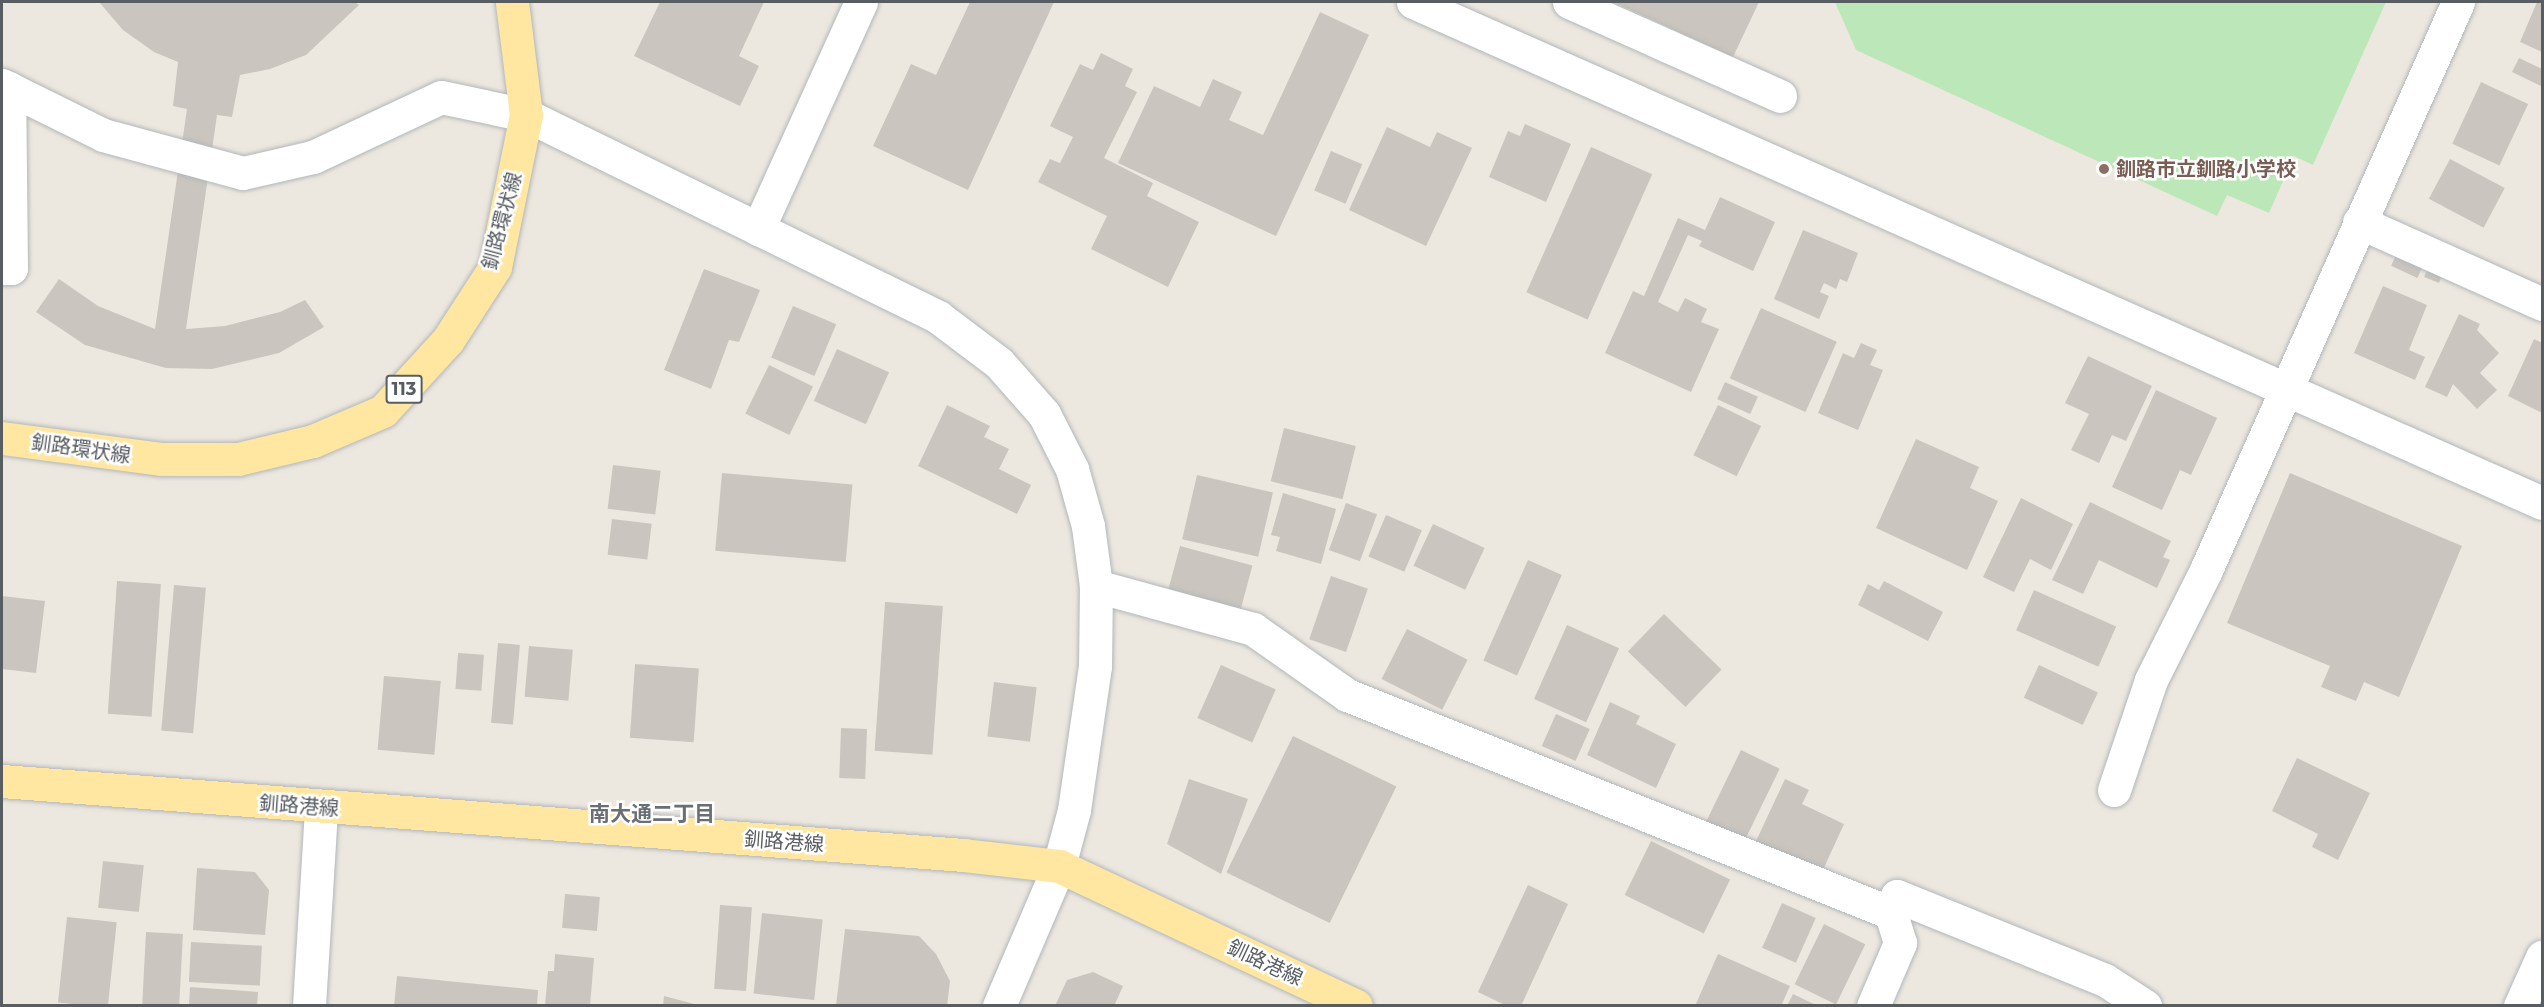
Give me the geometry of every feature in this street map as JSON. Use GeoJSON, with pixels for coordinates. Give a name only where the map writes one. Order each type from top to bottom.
{"type":"FeatureCollection","features":[{"type":"Feature","properties":{"kind":"main road","name":"釧路環状線"},"geometry":{"type":"LineString","coordinates":[[2,438],[160,459],[238,459],[313,441],[383,411],[448,340],[495,267],[526,115],[512,2]]}},
{"type":"Feature","properties":{"kind":"main road","name":"釧路港線"},"geometry":{"type":"LineString","coordinates":[[2,781],[321,808],[963,855],[1059,866],[1356,1005]]}},
{"type":"Feature","properties":{"kind":"street"},"geometry":{"type":"LineString","coordinates":[[758,229],[861,2]]}},
{"type":"Feature","properties":{"kind":"street"},"geometry":{"type":"LineString","coordinates":[[1413,2],[2542,503]]}},
{"type":"Feature","properties":{"kind":"street"},"geometry":{"type":"LineString","coordinates":[[1569,2],[1780,96]]}},
{"type":"Feature","properties":{"kind":"street"},"geometry":{"type":"LineString","coordinates":[[2114,790],[2151,680],[2206,570],[2285,387],[2458,2]]}},
{"type":"Feature","properties":{"kind":"street"},"geometry":{"type":"LineString","coordinates":[[2,268],[11,268],[5,87],[103,135],[243,173],[313,157],[441,97],[526,115],[938,317],[999,363],[1044,414],[1072,469],[1088,526],[1096,585],[1095,666],[1074,810],[1059,866],[999,1005]]}},
{"type":"Feature","properties":{"kind":"street"},"geometry":{"type":"LineString","coordinates":[[2359,222],[2542,304]]}},
{"type":"Feature","properties":{"kind":"street"},"geometry":{"type":"LineString","coordinates":[[1096,585],[1252,629],[1347,695],[1891,913]]}},
{"type":"Feature","properties":{"kind":"street"},"geometry":{"type":"LineString","coordinates":[[309,1005],[321,808]]}},
{"type":"Feature","properties":{"kind":"street"},"geometry":{"type":"LineString","coordinates":[[1873,1005],[1900,943],[1891,913],[1897,896],[2105,980],[2145,1005]]}},
{"type":"Feature","properties":{"kind":"street"},"geometry":{"type":"LineString","coordinates":[[2520,1005],[2542,957]]}},
{"type":"Feature","properties":{"kind":"green space"},"geometry":{"type":"Polygon","coordinates":[[[1835,2],[2386,2],[2313,165],[2294,156],[2269,213],[2227,195],[2217,216],[1856,50],[1835,2]]]}},
{"type":"Feature","properties":{"kind":"building"},"geometry":{"type":"Polygon","coordinates":[[[99,2],[355,2],[359,5],[306,55],[270,69],[240,75],[232,117],[217,115],[186,329],[225,326],[280,312],[305,300],[324,327],[279,353],[212,369],[166,368],[85,345],[36,312],[59,279],[98,306],[155,329],[187,109],[173,106],[178,62],[154,52],[123,30],[99,2]]]}},
{"type":"Feature","properties":{"kind":"building"},"geometry":{"type":"Polygon","coordinates":[[[660,2],[764,2],[739,56],[759,66],[740,106],[634,56],[660,2]]]}},
{"type":"Feature","properties":{"kind":"building"},"geometry":{"type":"Polygon","coordinates":[[[970,2],[1054,2],[968,190],[873,146],[911,64],[936,75],[970,2]]]}},
{"type":"Feature","properties":{"kind":"building"},"geometry":{"type":"Polygon","coordinates":[[[1613,2],[1759,2],[1733,57],[1613,2]]]}},
{"type":"Feature","properties":{"kind":"building"},"geometry":{"type":"Polygon","coordinates":[[[2537,2],[2542,2],[2542,52],[2520,42],[2537,2]]]}},
{"type":"Feature","properties":{"kind":"building"},"geometry":{"type":"Polygon","coordinates":[[[1320,12],[1369,35],[1276,236],[1118,163],[1154,86],[1200,107],[1213,79],[1242,92],[1229,120],[1263,135],[1320,12]]]}},
{"type":"Feature","properties":{"kind":"building"},"geometry":{"type":"Polygon","coordinates":[[[1101,53],[1133,69],[1125,86],[1137,92],[1104,158],[1153,183],[1147,196],[1199,222],[1168,287],[1091,249],[1107,216],[1038,182],[1050,159],[1060,163],[1073,137],[1050,126],[1080,64],[1093,70],[1101,53]]]}},
{"type":"Feature","properties":{"kind":"building"},"geometry":{"type":"Polygon","coordinates":[[[2519,58],[2542,69],[2541,86],[2512,72],[2519,58]]]}},
{"type":"Feature","properties":{"kind":"building"},"geometry":{"type":"Polygon","coordinates":[[[2481,82],[2528,104],[2499,166],[2452,144],[2481,82]]]}},
{"type":"Feature","properties":{"kind":"building"},"geometry":{"type":"Polygon","coordinates":[[[1525,124],[1571,144],[1546,202],[1489,177],[1508,131],[1520,136],[1525,124]]]}},
{"type":"Feature","properties":{"kind":"building"},"geometry":{"type":"Polygon","coordinates":[[[1387,127],[1430,147],[1437,132],[1472,148],[1426,246],[1349,210],[1387,127]]]}},
{"type":"Feature","properties":{"kind":"building"},"geometry":{"type":"Polygon","coordinates":[[[1591,147],[1652,174],[1588,320],[1526,292],[1591,147]]]}},
{"type":"Feature","properties":{"kind":"building"},"geometry":{"type":"Polygon","coordinates":[[[1331,151],[1362,164],[1345,204],[1314,191],[1331,151]]]}},
{"type":"Feature","properties":{"kind":"building"},"geometry":{"type":"Polygon","coordinates":[[[2450,159],[2505,188],[2484,228],[2429,199],[2450,159]]]}},
{"type":"Feature","properties":{"kind":"building"},"geometry":{"type":"Polygon","coordinates":[[[1720,197],[1775,222],[1753,271],[1699,246],[1702,241],[1688,235],[1658,302],[1678,312],[1685,298],[1707,309],[1701,322],[1719,329],[1691,392],[1605,353],[1633,291],[1644,296],[1678,218],[1705,230],[1720,197]]]}},
{"type":"Feature","properties":{"kind":"building"},"geometry":{"type":"Polygon","coordinates":[[[1803,230],[1858,253],[1847,282],[1840,279],[1836,289],[1824,283],[1820,292],[1829,296],[1819,319],[1774,299],[1803,230]]]}},
{"type":"Feature","properties":{"kind":"building"},"geometry":{"type":"Polygon","coordinates":[[[2397,253],[2423,265],[2417,278],[2391,266],[2397,253]]]}},
{"type":"Feature","properties":{"kind":"building"},"geometry":{"type":"Polygon","coordinates":[[[2429,265],[2444,271],[2439,283],[2424,277],[2429,265]]]}},
{"type":"Feature","properties":{"kind":"building"},"geometry":{"type":"Polygon","coordinates":[[[704,269],[760,290],[739,342],[729,340],[711,389],[664,370],[704,269]]]}},
{"type":"Feature","properties":{"kind":"building"},"geometry":{"type":"Polygon","coordinates":[[[2383,286],[2427,305],[2409,350],[2425,357],[2415,380],[2354,353],[2383,286]]]}},
{"type":"Feature","properties":{"kind":"building"},"geometry":{"type":"Polygon","coordinates":[[[793,306],[836,324],[814,376],[771,358],[793,306]]]}},
{"type":"Feature","properties":{"kind":"building"},"geometry":{"type":"Polygon","coordinates":[[[1761,308],[1837,342],[1806,412],[1730,378],[1761,308]]]}},
{"type":"Feature","properties":{"kind":"building"},"geometry":{"type":"Polygon","coordinates":[[[2459,314],[2480,324],[2477,330],[2499,353],[2480,373],[2497,390],[2477,409],[2453,384],[2447,397],[2425,387],[2459,314]]]}},
{"type":"Feature","properties":{"kind":"building"},"geometry":{"type":"Polygon","coordinates":[[[2534,339],[2542,343],[2542,413],[2508,396],[2534,339]]]}},
{"type":"Feature","properties":{"kind":"building"},"geometry":{"type":"Polygon","coordinates":[[[1861,343],[1877,350],[1870,365],[1883,370],[1858,430],[1818,413],[1843,353],[1854,358],[1861,343]]]}},
{"type":"Feature","properties":{"kind":"building"},"geometry":{"type":"Polygon","coordinates":[[[837,349],[889,372],[866,424],[814,401],[837,349]]]}},
{"type":"Feature","properties":{"kind":"building"},"geometry":{"type":"Polygon","coordinates":[[[2088,356],[2152,386],[2126,441],[2112,435],[2099,463],[2071,450],[2089,414],[2065,403],[2088,356]]]}},
{"type":"Feature","properties":{"kind":"building"},"geometry":{"type":"Polygon","coordinates":[[[769,365],[813,386],[789,435],[745,414],[769,365]]]}},
{"type":"Feature","properties":{"kind":"building"},"geometry":{"type":"Polygon","coordinates":[[[1725,382],[1758,397],[1750,414],[1717,399],[1725,382]]]}},
{"type":"Feature","properties":{"kind":"building"},"geometry":{"type":"Polygon","coordinates":[[[2156,390],[2217,418],[2191,475],[2180,470],[2162,510],[2112,487],[2156,390]]]}},
{"type":"Feature","properties":{"kind":"building"},"geometry":{"type":"Polygon","coordinates":[[[947,405],[990,426],[984,437],[1009,449],[999,469],[1031,485],[1017,514],[918,466],[947,405]]]}},
{"type":"Feature","properties":{"kind":"building"},"geometry":{"type":"Polygon","coordinates":[[[1718,405],[1761,426],[1737,476],[1693,455],[1718,405]]]}},
{"type":"Feature","properties":{"kind":"building"},"geometry":{"type":"Polygon","coordinates":[[[1284,428],[1356,446],[1342,499],[1271,481],[1284,428]]]}},
{"type":"Feature","properties":{"kind":"building"},"geometry":{"type":"Polygon","coordinates":[[[1916,439],[1979,467],[1970,488],[1998,501],[1967,570],[1876,528],[1916,439]]]}},
{"type":"Feature","properties":{"kind":"building"},"geometry":{"type":"Polygon","coordinates":[[[613,465],[661,471],[655,515],[608,509],[613,465]]]}},
{"type":"Feature","properties":{"kind":"building"},"geometry":{"type":"Polygon","coordinates":[[[722,473],[853,484],[846,562],[715,551],[722,473]]]}},
{"type":"Feature","properties":{"kind":"building"},"geometry":{"type":"Polygon","coordinates":[[[2290,473],[2462,546],[2399,697],[2364,682],[2356,701],[2321,687],[2330,666],[2227,623],[2290,473]]]}},
{"type":"Feature","properties":{"kind":"building"},"geometry":{"type":"Polygon","coordinates":[[[1197,475],[1273,493],[1258,557],[1182,539],[1197,475]]]}},
{"type":"Feature","properties":{"kind":"building"},"geometry":{"type":"Polygon","coordinates":[[[1283,493],[1336,509],[1321,564],[1276,551],[1280,537],[1271,535],[1283,493]]]}},
{"type":"Feature","properties":{"kind":"building"},"geometry":{"type":"Polygon","coordinates":[[[2021,498],[2073,524],[2051,570],[2030,559],[2014,592],[1983,577],[2021,498]]]}},
{"type":"Feature","properties":{"kind":"building"},"geometry":{"type":"Polygon","coordinates":[[[2090,502],[2171,541],[2163,557],[2170,560],[2157,588],[2099,560],[2083,594],[2052,580],[2090,502]]]}},
{"type":"Feature","properties":{"kind":"building"},"geometry":{"type":"Polygon","coordinates":[[[1346,503],[1377,514],[1360,561],[1329,550],[1346,503]]]}},
{"type":"Feature","properties":{"kind":"building"},"geometry":{"type":"Polygon","coordinates":[[[1386,515],[1422,530],[1404,572],[1368,556],[1386,515]]]}},
{"type":"Feature","properties":{"kind":"building"},"geometry":{"type":"Polygon","coordinates":[[[612,519],[652,524],[647,560],[608,555],[612,519]]]}},
{"type":"Feature","properties":{"kind":"building"},"geometry":{"type":"Polygon","coordinates":[[[1433,524],[1485,548],[1465,590],[1414,566],[1433,524]]]}},
{"type":"Feature","properties":{"kind":"building"},"geometry":{"type":"Polygon","coordinates":[[[1180,546],[1252,565],[1240,612],[1168,592],[1180,546]]]}},
{"type":"Feature","properties":{"kind":"building"},"geometry":{"type":"Polygon","coordinates":[[[1528,560],[1562,575],[1517,676],[1483,660],[1528,560]]]}},
{"type":"Feature","properties":{"kind":"building"},"geometry":{"type":"Polygon","coordinates":[[[1331,576],[1368,589],[1346,652],[1309,639],[1331,576]]]}},
{"type":"Feature","properties":{"kind":"building"},"geometry":{"type":"Polygon","coordinates":[[[117,581],[161,584],[152,717],[108,714],[117,581]]]}},
{"type":"Feature","properties":{"kind":"building"},"geometry":{"type":"Polygon","coordinates":[[[1884,581],[1943,612],[1928,641],[1858,605],[1868,584],[1879,590],[1884,581]]]}},
{"type":"Feature","properties":{"kind":"building"},"geometry":{"type":"Polygon","coordinates":[[[174,585],[206,588],[193,733],[161,730],[174,585]]]}},
{"type":"Feature","properties":{"kind":"building"},"geometry":{"type":"Polygon","coordinates":[[[2034,590],[2116,627],[2098,667],[2016,630],[2034,590]]]}},
{"type":"Feature","properties":{"kind":"building"},"geometry":{"type":"Polygon","coordinates":[[[2,596],[45,601],[36,673],[2,669],[2,596]]]}},
{"type":"Feature","properties":{"kind":"building"},"geometry":{"type":"Polygon","coordinates":[[[885,602],[943,606],[932,755],[875,751],[885,602]]]}},
{"type":"Feature","properties":{"kind":"building"},"geometry":{"type":"Polygon","coordinates":[[[1664,614],[1722,670],[1685,707],[1628,651],[1664,614]]]}},
{"type":"Feature","properties":{"kind":"building"},"geometry":{"type":"Polygon","coordinates":[[[1567,625],[1619,648],[1586,722],[1534,699],[1567,625]]]}},
{"type":"Feature","properties":{"kind":"building"},"geometry":{"type":"Polygon","coordinates":[[[1407,629],[1468,660],[1442,710],[1382,679],[1407,629]]]}},
{"type":"Feature","properties":{"kind":"building"},"geometry":{"type":"Polygon","coordinates":[[[498,643],[520,645],[513,725],[491,723],[498,643]]]}},
{"type":"Feature","properties":{"kind":"building"},"geometry":{"type":"Polygon","coordinates":[[[529,646],[573,650],[568,701],[525,697],[529,646]]]}},
{"type":"Feature","properties":{"kind":"building"},"geometry":{"type":"Polygon","coordinates":[[[458,653],[484,655],[481,691],[455,689],[458,653]]]}},
{"type":"Feature","properties":{"kind":"building"},"geometry":{"type":"Polygon","coordinates":[[[635,664],[699,668],[694,742],[630,738],[635,664]]]}},
{"type":"Feature","properties":{"kind":"building"},"geometry":{"type":"Polygon","coordinates":[[[1221,665],[1276,689],[1252,742],[1197,718],[1221,665]]]}},
{"type":"Feature","properties":{"kind":"building"},"geometry":{"type":"Polygon","coordinates":[[[2039,665],[2098,692],[2083,725],[2024,698],[2039,665]]]}},
{"type":"Feature","properties":{"kind":"building"},"geometry":{"type":"Polygon","coordinates":[[[384,676],[441,681],[434,755],[378,750],[384,676]]]}},
{"type":"Feature","properties":{"kind":"building"},"geometry":{"type":"Polygon","coordinates":[[[994,682],[1037,687],[1030,742],[987,737],[994,682]]]}},
{"type":"Feature","properties":{"kind":"building"},"geometry":{"type":"Polygon","coordinates":[[[1610,702],[1640,716],[1636,724],[1676,744],[1656,788],[1587,755],[1610,702]]]}},
{"type":"Feature","properties":{"kind":"building"},"geometry":{"type":"Polygon","coordinates":[[[1556,714],[1590,729],[1576,761],[1542,746],[1556,714]]]}},
{"type":"Feature","properties":{"kind":"building"},"geometry":{"type":"Polygon","coordinates":[[[841,728],[867,729],[865,779],[839,778],[841,728]]]}},
{"type":"Feature","properties":{"kind":"building"},"geometry":{"type":"Polygon","coordinates":[[[1293,736],[1396,786],[1330,923],[1226,873],[1293,736]]]}},
{"type":"Feature","properties":{"kind":"building"},"geometry":{"type":"Polygon","coordinates":[[[1741,750],[1780,769],[1745,841],[1706,822],[1741,750]]]}},
{"type":"Feature","properties":{"kind":"building"},"geometry":{"type":"Polygon","coordinates":[[[2297,758],[2370,793],[2338,860],[2312,847],[2318,834],[2272,811],[2297,758]]]}},
{"type":"Feature","properties":{"kind":"building"},"geometry":{"type":"Polygon","coordinates":[[[1189,779],[1248,799],[1221,874],[1167,844],[1189,779]]]}},
{"type":"Feature","properties":{"kind":"building"},"geometry":{"type":"Polygon","coordinates":[[[1785,779],[1809,790],[1802,804],[1844,824],[1822,872],[1756,841],[1785,779]]]}},
{"type":"Feature","properties":{"kind":"building"},"geometry":{"type":"Polygon","coordinates":[[[1651,841],[1730,880],[1704,934],[1625,895],[1651,841]]]}},
{"type":"Feature","properties":{"kind":"building"},"geometry":{"type":"Polygon","coordinates":[[[103,861],[144,865],[139,912],[98,908],[103,861]]]}},
{"type":"Feature","properties":{"kind":"building"},"geometry":{"type":"Polygon","coordinates":[[[197,868],[255,872],[269,890],[265,935],[193,930],[197,868]]]}},
{"type":"Feature","properties":{"kind":"building"},"geometry":{"type":"Polygon","coordinates":[[[1528,885],[1568,904],[1521,1006],[1507,1006],[1478,992],[1528,885]]]}},
{"type":"Feature","properties":{"kind":"building"},"geometry":{"type":"Polygon","coordinates":[[[565,894],[600,897],[597,931],[562,928],[565,894]]]}},
{"type":"Feature","properties":{"kind":"building"},"geometry":{"type":"Polygon","coordinates":[[[1782,903],[1816,918],[1796,963],[1762,948],[1782,903]]]}},
{"type":"Feature","properties":{"kind":"building"},"geometry":{"type":"Polygon","coordinates":[[[720,905],[752,907],[746,991],[714,989],[720,905]]]}},
{"type":"Feature","properties":{"kind":"building"},"geometry":{"type":"Polygon","coordinates":[[[762,913],[823,919],[814,1000],[754,994],[762,913]]]}},
{"type":"Feature","properties":{"kind":"building"},"geometry":{"type":"Polygon","coordinates":[[[67,917],[117,922],[108,1006],[58,1003],[67,917]]]}},
{"type":"Feature","properties":{"kind":"building"},"geometry":{"type":"Polygon","coordinates":[[[1824,924],[1865,944],[1836,1004],[1795,984],[1824,924]]]}},
{"type":"Feature","properties":{"kind":"building"},"geometry":{"type":"Polygon","coordinates":[[[845,929],[919,936],[936,954],[950,981],[947,1006],[836,1006],[845,929]]]}},
{"type":"Feature","properties":{"kind":"building"},"geometry":{"type":"Polygon","coordinates":[[[146,932],[183,934],[179,1006],[142,1006],[146,932]]]}},
{"type":"Feature","properties":{"kind":"building"},"geometry":{"type":"Polygon","coordinates":[[[191,942],[262,946],[260,986],[189,982],[191,942]]]}},
{"type":"Feature","properties":{"kind":"building"},"geometry":{"type":"Polygon","coordinates":[[[555,954],[594,958],[590,1006],[545,1006],[548,971],[554,971],[555,954]]]}},
{"type":"Feature","properties":{"kind":"building"},"geometry":{"type":"Polygon","coordinates":[[[1718,954],[1790,986],[1781,1006],[1695,1006],[1718,954]]]}},
{"type":"Feature","properties":{"kind":"building"},"geometry":{"type":"Polygon","coordinates":[[[1093,972],[1123,986],[1114,1006],[1055,1006],[1067,980],[1093,972]]]}},
{"type":"Feature","properties":{"kind":"building"},"geometry":{"type":"Polygon","coordinates":[[[397,976],[538,990],[537,1006],[394,1006],[397,976]]]}},
{"type":"Feature","properties":{"kind":"building"},"geometry":{"type":"Polygon","coordinates":[[[190,987],[258,992],[257,1006],[189,1006],[190,987]]]}},
{"type":"Feature","properties":{"kind":"building"},"geometry":{"type":"Polygon","coordinates":[[[1793,994],[1818,1006],[1787,1006],[1793,994]]]}},
{"type":"Feature","properties":{"kind":"building"},"geometry":{"type":"Polygon","coordinates":[[[664,996],[698,1005],[663,1006],[664,996]]]}},
{"type":"Feature","properties":{"kind":"place","name":"釧路市立釧路小学校"},"geometry":{"type":"Point","coordinates":[2104,169]}},
{"type":"Feature","properties":{"kind":"district","name":"南大通二丁目"},"geometry":{"type":"Point","coordinates":[652,814]}}]}
